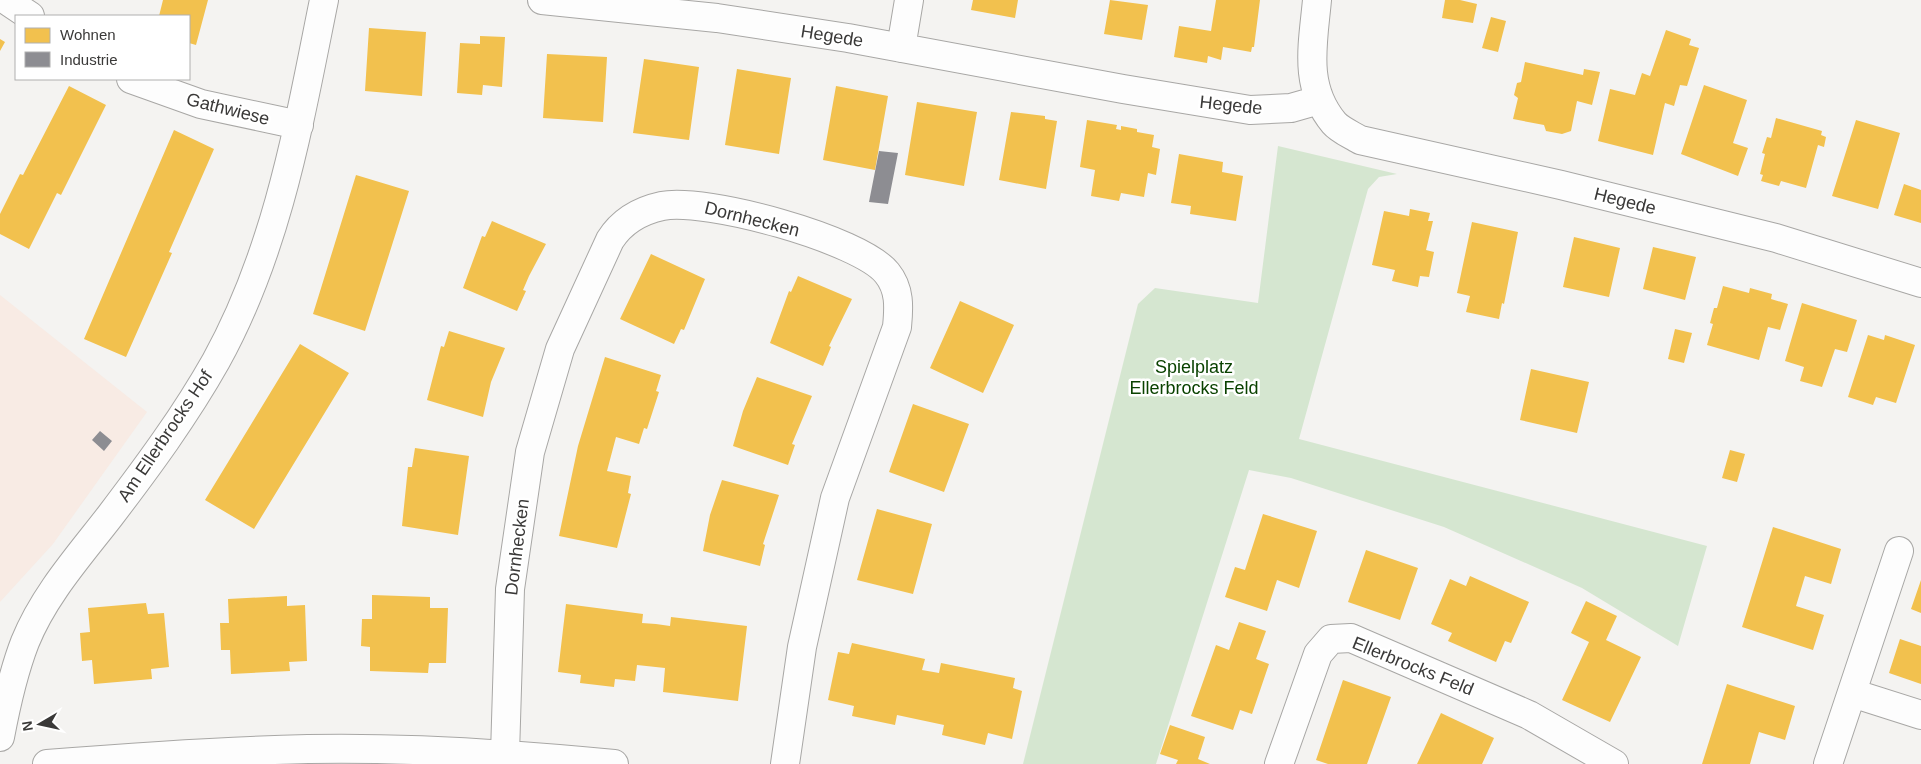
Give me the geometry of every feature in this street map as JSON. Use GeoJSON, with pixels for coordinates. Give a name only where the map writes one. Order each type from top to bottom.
{"type":"FeatureCollection","features":[{"type":"Feature","properties":{"kind":"street"},"geometry":{"type":"LineString","coordinates":[[6,0],[28,15]]}},
{"type":"Feature","properties":{"kind":"street","name":"Am Ellerbrocks Hof"},"geometry":{"type":"LineString","coordinates":[[0,737],[8,695],[25,642],[54,588],[156,456],[194,400],[240,316],[279,208],[299,125],[324,0]]}},
{"type":"Feature","properties":{"kind":"street","name":"Hegede"},"geometry":{"type":"LineString","coordinates":[[542,0],[717,18],[901,48],[1250,110],[1291,108],[1319,100],[1335,125],[1360,140],[1561,185],[1776,238],[1921,283]]}},
{"type":"Feature","properties":{"kind":"street"},"geometry":{"type":"LineString","coordinates":[[901,48],[909,0]]}},
{"type":"Feature","properties":{"kind":"street"},"geometry":{"type":"LineString","coordinates":[[1317,0],[1311,72],[1319,100]]}},
{"type":"Feature","properties":{"kind":"street","name":"Gathwiese"},"geometry":{"type":"LineString","coordinates":[[134,80],[201,104],[299,125]]}},
{"type":"Feature","properties":{"kind":"street","name":"Dornhecken"},"geometry":{"type":"LineString","coordinates":[[505,754],[510,589],[530,452],[560,349],[610,240],[619,225],[637,214],[663,206],[693,204],[728,209],[787,225],[862,255],[886,272],[895,286],[899,304],[898,327],[835,498],[802,647],[785,764]]}},
{"type":"Feature","properties":{"kind":"street"},"geometry":{"type":"LineString","coordinates":[[1828,764],[1899,551]]}},
{"type":"Feature","properties":{"kind":"street","name":"Ellerbrocks Feld"},"geometry":{"type":"LineString","coordinates":[[1279,764],[1318,654],[1331,639],[1351,638],[1529,714],[1614,764]]}},
{"type":"Feature","properties":{"kind":"street"},"geometry":{"type":"LineString","coordinates":[[1852,693],[1921,715]]}},
{"type":"Feature","properties":{"kind":"street"},"geometry":{"type":"LineString","coordinates":[[47,764],[188,753],[310,757],[505,754],[614,764]]}},
{"type":"Feature","properties":{"kind":"shaded area"},"geometry":{"type":"Polygon","coordinates":[[[0,295],[147,412],[53,544],[0,602],[0,295]]]}},
{"type":"Feature","properties":{"kind":"green space","name":"Spielplatz Ellerbrocks Feld"},"geometry":{"type":"Polygon","coordinates":[[[1278,146],[1397,174],[1379,177],[1368,189],[1299,439],[1707,546],[1678,646],[1582,588],[1444,527],[1291,478],[1249,470],[1156,764],[1023,764],[1138,304],[1155,288],[1258,303],[1278,146]]]}},
{"type":"Feature","properties":{"kind":"building: Wohnen"},"geometry":{"type":"Polygon","coordinates":[[[163,0],[208,0],[196,45],[190,43],[190,15],[159,15],[163,0]]]}},
{"type":"Feature","properties":{"kind":"building: Wohnen"},"geometry":{"type":"Polygon","coordinates":[[[973,0],[1018,0],[1015,18],[971,10],[973,0]]]}},
{"type":"Feature","properties":{"kind":"building: Wohnen"},"geometry":{"type":"Polygon","coordinates":[[[1110,0],[1148,5],[1142,40],[1104,34],[1110,0]]]}},
{"type":"Feature","properties":{"kind":"building: Wohnen"},"geometry":{"type":"Polygon","coordinates":[[[1216,0],[1260,0],[1254,47],[1252,47],[1251,52],[1223,47],[1221,60],[1208,56],[1207,63],[1174,57],[1179,26],[1211,31],[1216,0]]]}},
{"type":"Feature","properties":{"kind":"building: Wohnen"},"geometry":{"type":"Polygon","coordinates":[[[1445,0],[1460,0],[1477,4],[1473,23],[1442,18],[1445,0]]]}},
{"type":"Feature","properties":{"kind":"building: Wohnen"},"geometry":{"type":"Polygon","coordinates":[[[1491,17],[1506,21],[1498,52],[1482,48],[1491,17]]]}},
{"type":"Feature","properties":{"kind":"building: Wohnen"},"geometry":{"type":"Polygon","coordinates":[[[369,28],[426,32],[422,96],[365,91],[369,28]]]}},
{"type":"Feature","properties":{"kind":"building: Wohnen"},"geometry":{"type":"Polygon","coordinates":[[[1666,30],[1691,39],[1689,45],[1699,48],[1687,86],[1680,85],[1674,106],[1665,103],[1653,155],[1598,141],[1610,89],[1635,95],[1642,73],[1650,76],[1666,30]]]}},
{"type":"Feature","properties":{"kind":"building: Wohnen"},"geometry":{"type":"Polygon","coordinates":[[[480,36],[505,37],[502,87],[483,85],[482,95],[457,93],[460,43],[480,44],[480,36]]]}},
{"type":"Feature","properties":{"kind":"building: Wohnen"},"geometry":{"type":"Polygon","coordinates":[[[0,39],[5,42],[0,51],[0,39]]]}},
{"type":"Feature","properties":{"kind":"building: Wohnen"},"geometry":{"type":"Polygon","coordinates":[[[547,54],[607,57],[603,122],[543,118],[547,54]]]}},
{"type":"Feature","properties":{"kind":"building: Wohnen"},"geometry":{"type":"Polygon","coordinates":[[[644,59],[699,67],[689,140],[633,133],[644,59]]]}},
{"type":"Feature","properties":{"kind":"building: Wohnen"},"geometry":{"type":"Polygon","coordinates":[[[1525,62],[1583,75],[1584,69],[1600,72],[1592,105],[1577,101],[1571,131],[1562,134],[1546,131],[1544,125],[1513,119],[1518,98],[1514,95],[1517,83],[1521,82],[1525,62]]]}},
{"type":"Feature","properties":{"kind":"building: Wohnen"},"geometry":{"type":"Polygon","coordinates":[[[737,69],[791,78],[779,154],[725,145],[737,69]]]}},
{"type":"Feature","properties":{"kind":"building: Wohnen"},"geometry":{"type":"Polygon","coordinates":[[[1704,85],[1747,100],[1733,143],[1748,148],[1738,176],[1681,154],[1704,85]]]}},
{"type":"Feature","properties":{"kind":"building: Wohnen"},"geometry":{"type":"Polygon","coordinates":[[[69,86],[106,105],[61,195],[57,193],[29,249],[0,234],[0,214],[20,174],[23,175],[69,86]]]}},
{"type":"Feature","properties":{"kind":"building: Wohnen"},"geometry":{"type":"Polygon","coordinates":[[[836,86],[888,96],[875,170],[823,160],[836,86]]]}},
{"type":"Feature","properties":{"kind":"building: Wohnen"},"geometry":{"type":"Polygon","coordinates":[[[917,102],[977,112],[964,186],[905,175],[917,102]]]}},
{"type":"Feature","properties":{"kind":"building: Wohnen"},"geometry":{"type":"Polygon","coordinates":[[[1011,112],[1045,116],[1045,119],[1057,121],[1046,189],[999,180],[1011,112]]]}},
{"type":"Feature","properties":{"kind":"building: Wohnen"},"geometry":{"type":"Polygon","coordinates":[[[1776,118],[1822,131],[1821,135],[1826,137],[1824,147],[1818,145],[1806,188],[1781,181],[1779,186],[1761,181],[1763,175],[1760,174],[1765,154],[1762,153],[1767,137],[1771,138],[1776,118]]]}},
{"type":"Feature","properties":{"kind":"building: Wohnen"},"geometry":{"type":"Polygon","coordinates":[[[1087,120],[1117,125],[1116,129],[1121,130],[1121,126],[1137,129],[1137,132],[1154,135],[1152,147],[1160,149],[1156,175],[1148,173],[1144,197],[1121,193],[1119,201],[1091,196],[1095,170],[1080,167],[1087,120]]]}},
{"type":"Feature","properties":{"kind":"building: Wohnen"},"geometry":{"type":"Polygon","coordinates":[[[1856,120],[1900,133],[1878,209],[1832,196],[1856,120]]]}},
{"type":"Feature","properties":{"kind":"building: Wohnen"},"geometry":{"type":"Polygon","coordinates":[[[174,130],[214,149],[169,252],[172,253],[126,357],[84,339],[174,130]]]}},
{"type":"Feature","properties":{"kind":"building: Wohnen"},"geometry":{"type":"Polygon","coordinates":[[[1179,154],[1223,162],[1222,172],[1243,176],[1236,221],[1190,214],[1191,206],[1171,203],[1179,154]]]}},
{"type":"Feature","properties":{"kind":"building: Wohnen"},"geometry":{"type":"Polygon","coordinates":[[[356,175],[409,191],[365,331],[313,314],[356,175]]]}},
{"type":"Feature","properties":{"kind":"building: Wohnen"},"geometry":{"type":"Polygon","coordinates":[[[1904,184],[1921,190],[1921,223],[1894,215],[1904,184]]]}},
{"type":"Feature","properties":{"kind":"building: Wohnen"},"geometry":{"type":"Polygon","coordinates":[[[1410,209],[1430,213],[1428,221],[1433,221],[1426,250],[1434,252],[1429,277],[1420,276],[1418,287],[1392,281],[1395,270],[1372,265],[1384,211],[1409,216],[1410,209]]]}},
{"type":"Feature","properties":{"kind":"building: Wohnen"},"geometry":{"type":"Polygon","coordinates":[[[492,221],[546,244],[529,276],[523,290],[526,291],[517,311],[463,288],[482,236],[485,237],[492,221]]]}},
{"type":"Feature","properties":{"kind":"building: Wohnen"},"geometry":{"type":"Polygon","coordinates":[[[1472,222],[1518,232],[1504,304],[1502,303],[1499,319],[1466,312],[1470,296],[1457,293],[1472,222]]]}},
{"type":"Feature","properties":{"kind":"building: Wohnen"},"geometry":{"type":"Polygon","coordinates":[[[1574,237],[1620,248],[1609,297],[1563,287],[1574,237]]]}},
{"type":"Feature","properties":{"kind":"building: Wohnen"},"geometry":{"type":"Polygon","coordinates":[[[1653,247],[1696,257],[1685,300],[1643,289],[1653,247]]]}},
{"type":"Feature","properties":{"kind":"building: Wohnen"},"geometry":{"type":"Polygon","coordinates":[[[651,254],[705,279],[684,330],[681,329],[674,344],[620,319],[651,254]]]}},
{"type":"Feature","properties":{"kind":"building: Wohnen"},"geometry":{"type":"Polygon","coordinates":[[[798,276],[852,299],[829,346],[831,347],[823,366],[770,343],[789,291],[791,292],[798,276]]]}},
{"type":"Feature","properties":{"kind":"building: Wohnen"},"geometry":{"type":"Polygon","coordinates":[[[1723,286],[1749,293],[1750,288],[1772,294],[1771,299],[1788,304],[1780,330],[1768,327],[1759,360],[1707,345],[1713,324],[1710,323],[1714,308],[1717,308],[1723,286]]]}},
{"type":"Feature","properties":{"kind":"building: Wohnen"},"geometry":{"type":"Polygon","coordinates":[[[960,301],[1014,325],[983,393],[930,368],[960,301]]]}},
{"type":"Feature","properties":{"kind":"building: Wohnen"},"geometry":{"type":"Polygon","coordinates":[[[1802,303],[1857,320],[1847,352],[1835,349],[1822,387],[1800,381],[1804,367],[1785,361],[1802,303]]]}},
{"type":"Feature","properties":{"kind":"building: Wohnen"},"geometry":{"type":"Polygon","coordinates":[[[1675,329],[1692,333],[1684,363],[1668,359],[1675,329]]]}},
{"type":"Feature","properties":{"kind":"building: Wohnen"},"geometry":{"type":"Polygon","coordinates":[[[449,331],[505,348],[491,382],[483,417],[427,400],[441,346],[444,347],[449,331]]]}},
{"type":"Feature","properties":{"kind":"building: Wohnen"},"geometry":{"type":"Polygon","coordinates":[[[1868,335],[1884,340],[1885,335],[1915,345],[1896,403],[1876,397],[1873,405],[1848,397],[1868,335]]]}},
{"type":"Feature","properties":{"kind":"building: Wohnen"},"geometry":{"type":"Polygon","coordinates":[[[300,344],[349,373],[254,529],[205,500],[300,344]]]}},
{"type":"Feature","properties":{"kind":"building: Wohnen"},"geometry":{"type":"Polygon","coordinates":[[[605,357],[661,375],[656,391],[659,392],[647,429],[644,428],[639,444],[616,437],[607,471],[631,476],[628,493],[631,494],[617,548],[559,536],[578,446],[605,357]]]}},
{"type":"Feature","properties":{"kind":"building: Wohnen"},"geometry":{"type":"Polygon","coordinates":[[[1531,369],[1589,382],[1577,433],[1520,420],[1531,369]]]}},
{"type":"Feature","properties":{"kind":"building: Wohnen"},"geometry":{"type":"Polygon","coordinates":[[[757,377],[812,396],[792,444],[795,445],[788,465],[733,446],[743,411],[757,377]]]}},
{"type":"Feature","properties":{"kind":"building: Wohnen"},"geometry":{"type":"Polygon","coordinates":[[[913,404],[969,424],[944,492],[889,472],[913,404]]]}},
{"type":"Feature","properties":{"kind":"building: Wohnen"},"geometry":{"type":"Polygon","coordinates":[[[415,448],[469,456],[458,535],[402,526],[408,467],[412,467],[415,448]]]}},
{"type":"Feature","properties":{"kind":"building: Wohnen"},"geometry":{"type":"Polygon","coordinates":[[[1730,450],[1745,454],[1737,482],[1722,478],[1730,450]]]}},
{"type":"Feature","properties":{"kind":"building: Wohnen"},"geometry":{"type":"Polygon","coordinates":[[[722,480],[779,495],[763,544],[765,545],[760,566],[703,551],[710,515],[722,480]]]}},
{"type":"Feature","properties":{"kind":"building: Wohnen"},"geometry":{"type":"Polygon","coordinates":[[[877,509],[932,524],[913,594],[857,580],[877,509]]]}},
{"type":"Feature","properties":{"kind":"building: Wohnen"},"geometry":{"type":"Polygon","coordinates":[[[1263,514],[1317,531],[1299,588],[1277,580],[1267,611],[1225,597],[1235,567],[1245,570],[1263,514]]]}},
{"type":"Feature","properties":{"kind":"building: Wohnen"},"geometry":{"type":"Polygon","coordinates":[[[1773,527],[1841,549],[1831,584],[1805,576],[1796,606],[1824,615],[1813,650],[1742,627],[1773,527]]]}},
{"type":"Feature","properties":{"kind":"building: Wohnen"},"geometry":{"type":"Polygon","coordinates":[[[1366,550],[1418,568],[1400,620],[1348,602],[1366,550]]]}},
{"type":"Feature","properties":{"kind":"building: Wohnen"},"geometry":{"type":"Polygon","coordinates":[[[1470,576],[1529,602],[1511,643],[1505,641],[1496,662],[1448,641],[1452,633],[1431,624],[1450,579],[1466,586],[1470,576]]]}},
{"type":"Feature","properties":{"kind":"building: Wohnen"},"geometry":{"type":"Polygon","coordinates":[[[1921,580],[1921,613],[1911,609],[1921,580]]]}},
{"type":"Feature","properties":{"kind":"building: Wohnen"},"geometry":{"type":"Polygon","coordinates":[[[372,595],[430,597],[430,608],[448,608],[446,663],[429,663],[428,673],[370,671],[370,647],[361,646],[362,619],[372,619],[372,595]]]}},
{"type":"Feature","properties":{"kind":"building: Wohnen"},"geometry":{"type":"Polygon","coordinates":[[[287,596],[287,606],[305,605],[307,661],[289,662],[290,671],[231,674],[230,650],[221,650],[220,623],[229,623],[228,599],[287,596]]]}},
{"type":"Feature","properties":{"kind":"building: Wohnen"},"geometry":{"type":"Polygon","coordinates":[[[1586,601],[1617,616],[1606,640],[1641,657],[1610,722],[1562,700],[1589,642],[1571,633],[1586,601]]]}},
{"type":"Feature","properties":{"kind":"building: Wohnen"},"geometry":{"type":"Polygon","coordinates":[[[146,603],[148,614],[164,613],[169,667],[151,669],[152,679],[94,684],[92,660],[82,661],[80,633],[90,632],[88,608],[146,603]]]}},
{"type":"Feature","properties":{"kind":"building: Wohnen"},"geometry":{"type":"Polygon","coordinates":[[[566,604],[643,614],[642,623],[670,626],[671,617],[747,626],[738,701],[663,692],[665,668],[637,665],[635,681],[615,679],[614,687],[580,683],[581,675],[558,672],[566,604]]]}},
{"type":"Feature","properties":{"kind":"building: Wohnen"},"geometry":{"type":"Polygon","coordinates":[[[1239,622],[1266,631],[1256,659],[1269,664],[1252,714],[1240,710],[1233,730],[1191,716],[1216,645],[1229,650],[1239,622]]]}},
{"type":"Feature","properties":{"kind":"building: Wohnen"},"geometry":{"type":"Polygon","coordinates":[[[1900,639],[1921,646],[1921,684],[1889,673],[1900,639]]]}},
{"type":"Feature","properties":{"kind":"building: Wohnen"},"geometry":{"type":"Polygon","coordinates":[[[852,643],[925,659],[922,670],[939,673],[941,663],[1015,678],[1013,688],[1022,691],[1012,739],[988,733],[985,745],[942,735],[944,725],[897,715],[895,725],[852,716],[854,706],[828,700],[838,652],[849,654],[852,643]]]}},
{"type":"Feature","properties":{"kind":"building: Wohnen"},"geometry":{"type":"Polygon","coordinates":[[[1343,680],[1391,697],[1367,764],[1328,764],[1316,760],[1343,680]]]}},
{"type":"Feature","properties":{"kind":"building: Wohnen"},"geometry":{"type":"Polygon","coordinates":[[[1727,684],[1795,706],[1785,740],[1759,732],[1750,764],[1702,764],[1727,684]]]}},
{"type":"Feature","properties":{"kind":"building: Wohnen"},"geometry":{"type":"Polygon","coordinates":[[[1441,713],[1494,738],[1482,764],[1417,764],[1441,713]]]}},
{"type":"Feature","properties":{"kind":"building: Wohnen"},"geometry":{"type":"Polygon","coordinates":[[[1170,725],[1205,737],[1198,759],[1210,764],[1176,764],[1178,760],[1160,754],[1170,725]]]}},
{"type":"Feature","properties":{"kind":"building: Industrie"},"geometry":{"type":"Polygon","coordinates":[[[879,151],[898,153],[888,204],[869,202],[879,151]]]}},
{"type":"Feature","properties":{"kind":"building: Industrie"},"geometry":{"type":"Polygon","coordinates":[[[100,431],[112,441],[104,451],[92,440],[100,431]]]}}]}
